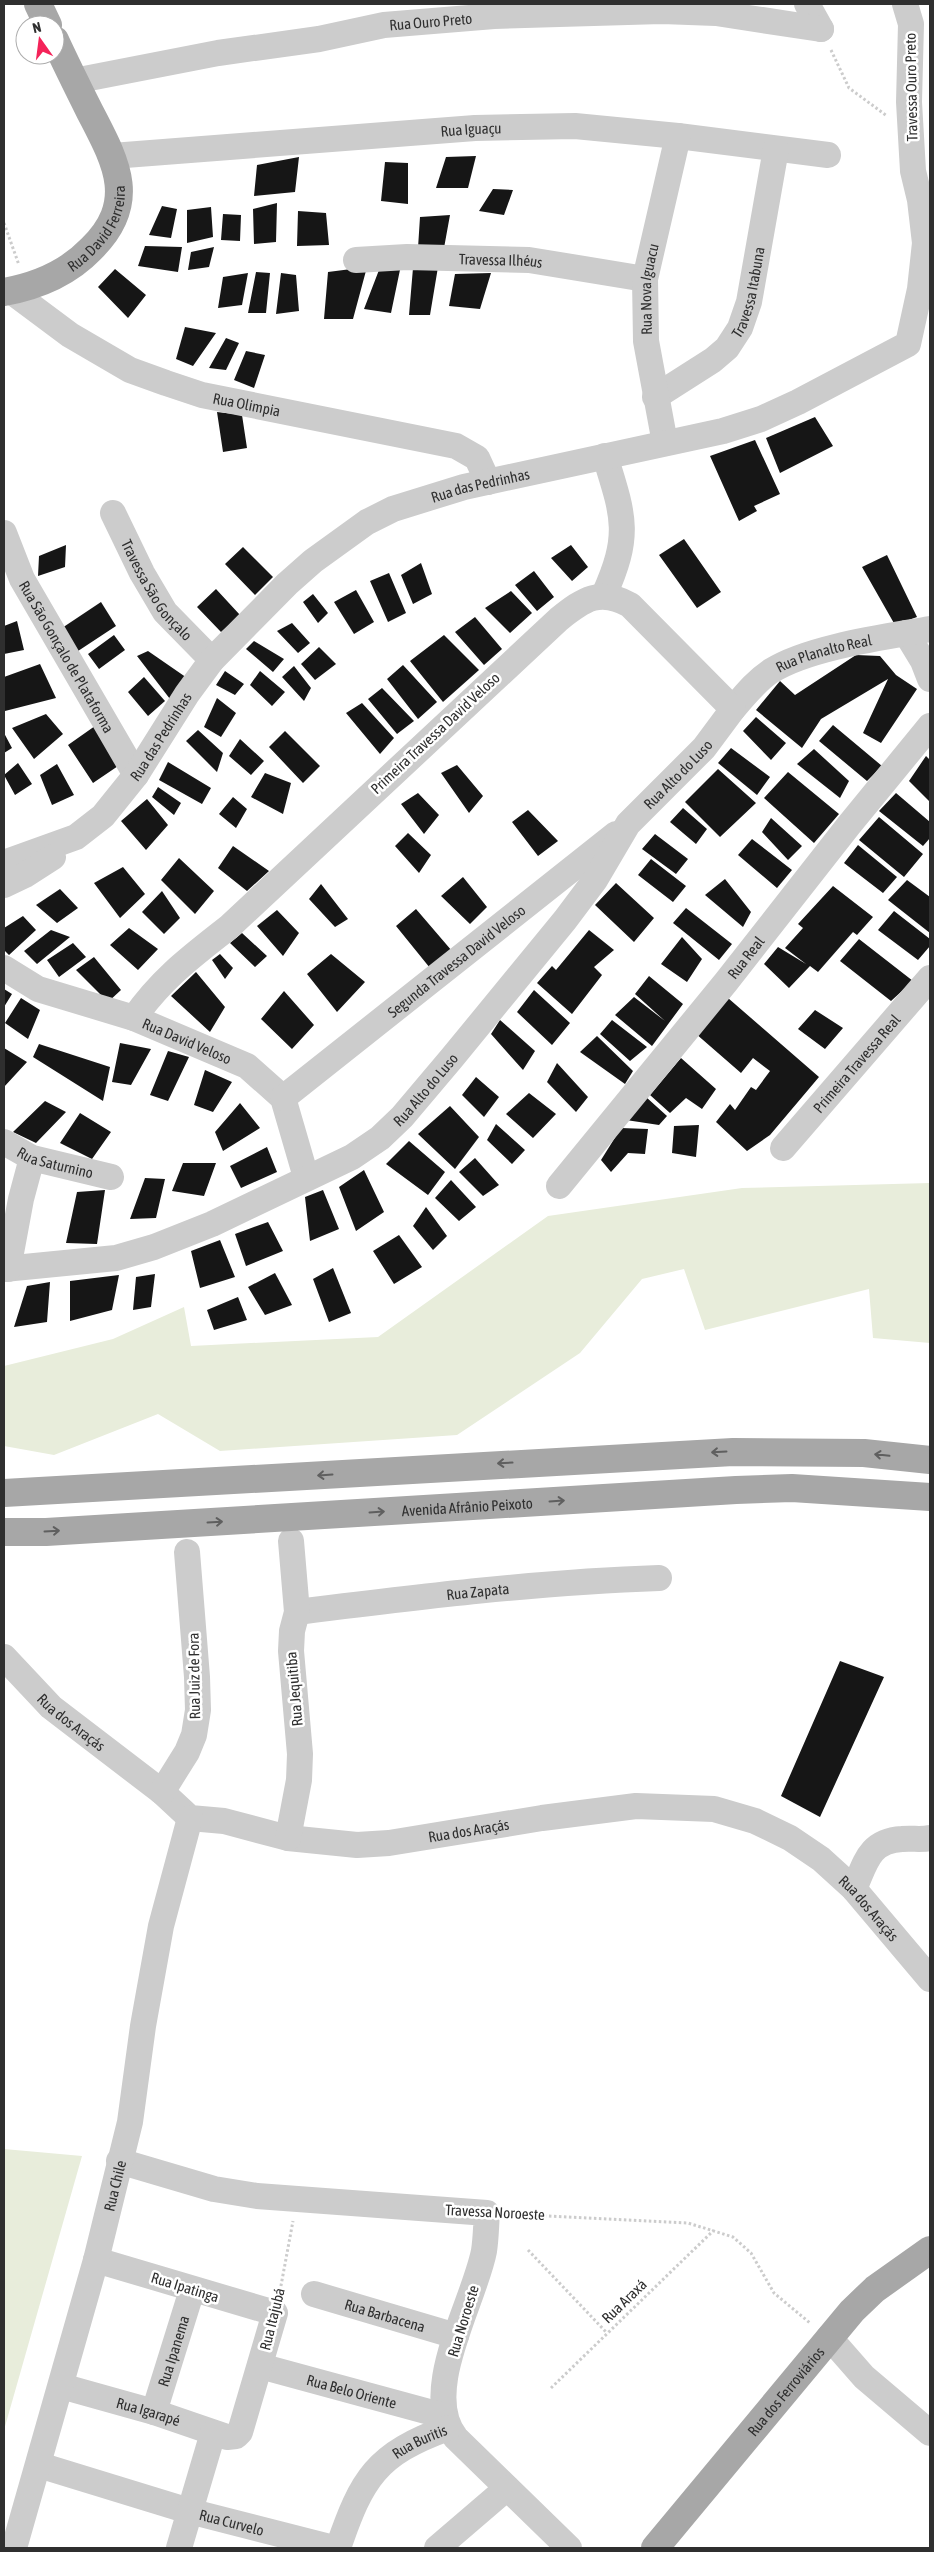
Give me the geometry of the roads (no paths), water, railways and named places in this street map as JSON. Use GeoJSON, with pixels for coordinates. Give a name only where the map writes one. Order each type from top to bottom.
{"type":"FeatureCollection","features":[{"type":"Feature","properties":{"kind":"main road","name":"Rua David Ferreira"},"geometry":{"type":"LineString","coordinates":[[14,290],[47,280],[67,269],[84,256],[107,232],[119,204],[120,188],[112,156],[65,62]]}},
{"type":"Feature","properties":{"kind":"main road"},"geometry":{"type":"LineString","coordinates":[[4,1493],[733,1452],[864,1453],[930,1460]]}},
{"type":"Feature","properties":{"kind":"main road","name":"Avenida Afrânio Peixoto"},"geometry":{"type":"LineString","coordinates":[[4,1532],[56,1531],[736,1490],[792,1488],[930,1497]]}},
{"type":"Feature","properties":{"kind":"main road","name":"Rua dos Ferroviários"},"geometry":{"type":"LineString","coordinates":[[655,2548],[828,2337],[875,2289],[930,2250]]}},
{"type":"Feature","properties":{"kind":"street","name":"Rua Ouro Preto"},"geometry":{"type":"LineString","coordinates":[[74,81],[209,55],[319,39],[384,25],[494,16],[662,11],[716,13],[821,29],[807,4]]}},
{"type":"Feature","properties":{"kind":"street","name":"Travessa Ouro Preto"},"geometry":{"type":"LineString","coordinates":[[905,4],[911,24],[909,84],[913,171]]}},
{"type":"Feature","properties":{"kind":"street","name":"Rua Iguaçu"},"geometry":{"type":"LineString","coordinates":[[112,156],[475,128],[575,126],[678,136],[828,155]]}},
{"type":"Feature","properties":{"kind":"street","name":"Rua Nova Iguacu"},"geometry":{"type":"LineString","coordinates":[[665,443],[646,341],[645,279],[678,136]]}},
{"type":"Feature","properties":{"kind":"street","name":"Travessa Itabuna"},"geometry":{"type":"LineString","coordinates":[[655,397],[713,360],[727,348],[740,328],[748,302],[776,149]]}},
{"type":"Feature","properties":{"kind":"street","name":"Rua das Pedrinhas"},"geometry":{"type":"LineString","coordinates":[[4,863],[76,837],[103,816],[136,775],[187,694],[212,660],[287,584],[341,540],[367,522],[423,498],[723,431],[761,419],[919,345],[920,289],[925,243],[920,200],[913,171]]}},
{"type":"Feature","properties":{"kind":"street","name":"Travessa Ilhéus"},"geometry":{"type":"LineString","coordinates":[[356,260],[407,257],[529,260],[645,279]]}},
{"type":"Feature","properties":{"kind":"street","name":"Rua Olimpia"},"geometry":{"type":"LineString","coordinates":[[14,290],[70,335],[130,370],[202,395],[456,446],[477,458],[488,482]]}},
{"type":"Feature","properties":{"kind":"street"},"geometry":{"type":"LineString","coordinates":[[605,456],[619,498],[623,543],[618,565],[604,595],[618,598],[644,617],[727,718]]}},
{"type":"Feature","properties":{"kind":"street","name":"Travessa São Gonçalo"},"geometry":{"type":"LineString","coordinates":[[113,513],[142,573],[165,612],[212,660]]}},
{"type":"Feature","properties":{"kind":"street","name":"Rua São Gonçalo de Plataforma"},"geometry":{"type":"LineString","coordinates":[[4,533],[22,579],[136,775]]}},
{"type":"Feature","properties":{"kind":"street","name":"Primeira Travessa David Veloso"},"geometry":{"type":"LineString","coordinates":[[134,1018],[153,992],[175,968],[229,927],[559,619],[584,602],[604,595]]}},
{"type":"Feature","properties":{"kind":"street"},"geometry":{"type":"LineString","coordinates":[[918,631],[923,661],[930,680]]}},
{"type":"Feature","properties":{"kind":"street","name":"Rua Planalto Real"},"geometry":{"type":"LineString","coordinates":[[727,718],[754,684],[771,671],[792,660],[817,652],[918,631]]}},
{"type":"Feature","properties":{"kind":"street","name":"Rua Alto do Luso"},"geometry":{"type":"LineString","coordinates":[[6,1269],[116,1258],[154,1247],[212,1224],[352,1156],[380,1138],[402,1117],[565,920],[595,880],[628,824],[704,748],[727,718]]}},
{"type":"Feature","properties":{"kind":"street","name":"Rua Real"},"geometry":{"type":"LineString","coordinates":[[559,1186],[726,982],[849,825],[930,726]]}},
{"type":"Feature","properties":{"kind":"street","name":"Segunda Travessa David Veloso"},"geometry":{"type":"LineString","coordinates":[[283,1098],[628,824]]}},
{"type":"Feature","properties":{"kind":"street"},"geometry":{"type":"LineString","coordinates":[[4,884],[46,863],[76,837]]}},
{"type":"Feature","properties":{"kind":"street","name":"Rua David Veloso"},"geometry":{"type":"LineString","coordinates":[[4,968],[38,989],[134,1018],[247,1066],[283,1098]]}},
{"type":"Feature","properties":{"kind":"street","name":"Primeira Travessa Real"},"geometry":{"type":"LineString","coordinates":[[783,1148],[930,978]]}},
{"type":"Feature","properties":{"kind":"street"},"geometry":{"type":"LineString","coordinates":[[283,1098],[306,1178]]}},
{"type":"Feature","properties":{"kind":"street","name":"Rua Saturnino"},"geometry":{"type":"LineString","coordinates":[[4,1142],[32,1158],[111,1176]]}},
{"type":"Feature","properties":{"kind":"street"},"geometry":{"type":"LineString","coordinates":[[6,1269],[32,1158]]}},
{"type":"Feature","properties":{"kind":"street","name":"Rua Jequitiba"},"geometry":{"type":"LineString","coordinates":[[288,1838],[300,1780],[300,1754],[290,1651],[292,1631],[297,1612],[291,1541]]}},
{"type":"Feature","properties":{"kind":"street","name":"Rua Juiz de Fora"},"geometry":{"type":"LineString","coordinates":[[162,1792],[187,1752],[194,1735],[198,1710],[187,1552]]}},
{"type":"Feature","properties":{"kind":"street","name":"Rua Zapata"},"geometry":{"type":"LineString","coordinates":[[297,1612],[464,1591],[572,1581],[659,1578]]}},
{"type":"Feature","properties":{"kind":"street","name":"Rua dos Araçás"},"geometry":{"type":"LineString","coordinates":[[4,1657],[51,1707],[162,1792],[190,1818],[224,1821],[288,1838],[357,1845],[389,1843],[542,1818],[636,1806],[714,1809],[755,1821],[790,1838],[821,1859],[854,1888],[930,1978]]}},
{"type":"Feature","properties":{"kind":"street","name":"Rua Chile"},"geometry":{"type":"LineString","coordinates":[[14,2548],[39,2466],[96,2260],[130,2122],[143,2026],[160,1926],[190,1818]]}},
{"type":"Feature","properties":{"kind":"street"},"geometry":{"type":"LineString","coordinates":[[854,1888],[876,1846],[885,1841],[930,1838]]}},
{"type":"Feature","properties":{"kind":"street","name":"Travessa Noroeste"},"geometry":{"type":"LineString","coordinates":[[119,2161],[214,2189],[297,2199],[487,2213]]}},
{"type":"Feature","properties":{"kind":"street","name":"Rua Noroeste"},"geometry":{"type":"LineString","coordinates":[[446,2422],[442,2402],[444,2384],[456,2336],[484,2252],[487,2213]]}},
{"type":"Feature","properties":{"kind":"street","name":"Rua Ipatinga"},"geometry":{"type":"LineString","coordinates":[[96,2260],[275,2314]]}},
{"type":"Feature","properties":{"kind":"street","name":"Rua Ipanema"},"geometry":{"type":"LineString","coordinates":[[154,2412],[192,2290]]}},
{"type":"Feature","properties":{"kind":"street","name":"Rua Barbacena"},"geometry":{"type":"LineString","coordinates":[[314,2294],[456,2336]]}},
{"type":"Feature","properties":{"kind":"street","name":"Rua Itajubá"},"geometry":{"type":"LineString","coordinates":[[225,2434],[240,2432],[275,2314]]}},
{"type":"Feature","properties":{"kind":"street"},"geometry":{"type":"LineString","coordinates":[[828,2337],[864,2377],[930,2433]]}},
{"type":"Feature","properties":{"kind":"street","name":"Rua Belo Oriente"},"geometry":{"type":"LineString","coordinates":[[260,2366],[446,2422]]}},
{"type":"Feature","properties":{"kind":"street","name":"Rua Igarapé"},"geometry":{"type":"LineString","coordinates":[[61,2386],[225,2434]]}},
{"type":"Feature","properties":{"kind":"street","name":"Rua Buritis"},"geometry":{"type":"LineString","coordinates":[[338,2548],[353,2505],[372,2473],[396,2451],[446,2422],[507,2488],[569,2548]]}},
{"type":"Feature","properties":{"kind":"street"},"geometry":{"type":"LineString","coordinates":[[179,2548],[189,2511],[225,2434]]}},
{"type":"Feature","properties":{"kind":"street","name":"Rua Curvelo"},"geometry":{"type":"LineString","coordinates":[[39,2466],[189,2511],[334,2548]]}},
{"type":"Feature","properties":{"kind":"street"},"geometry":{"type":"LineString","coordinates":[[437,2548],[507,2488]]}}]}
